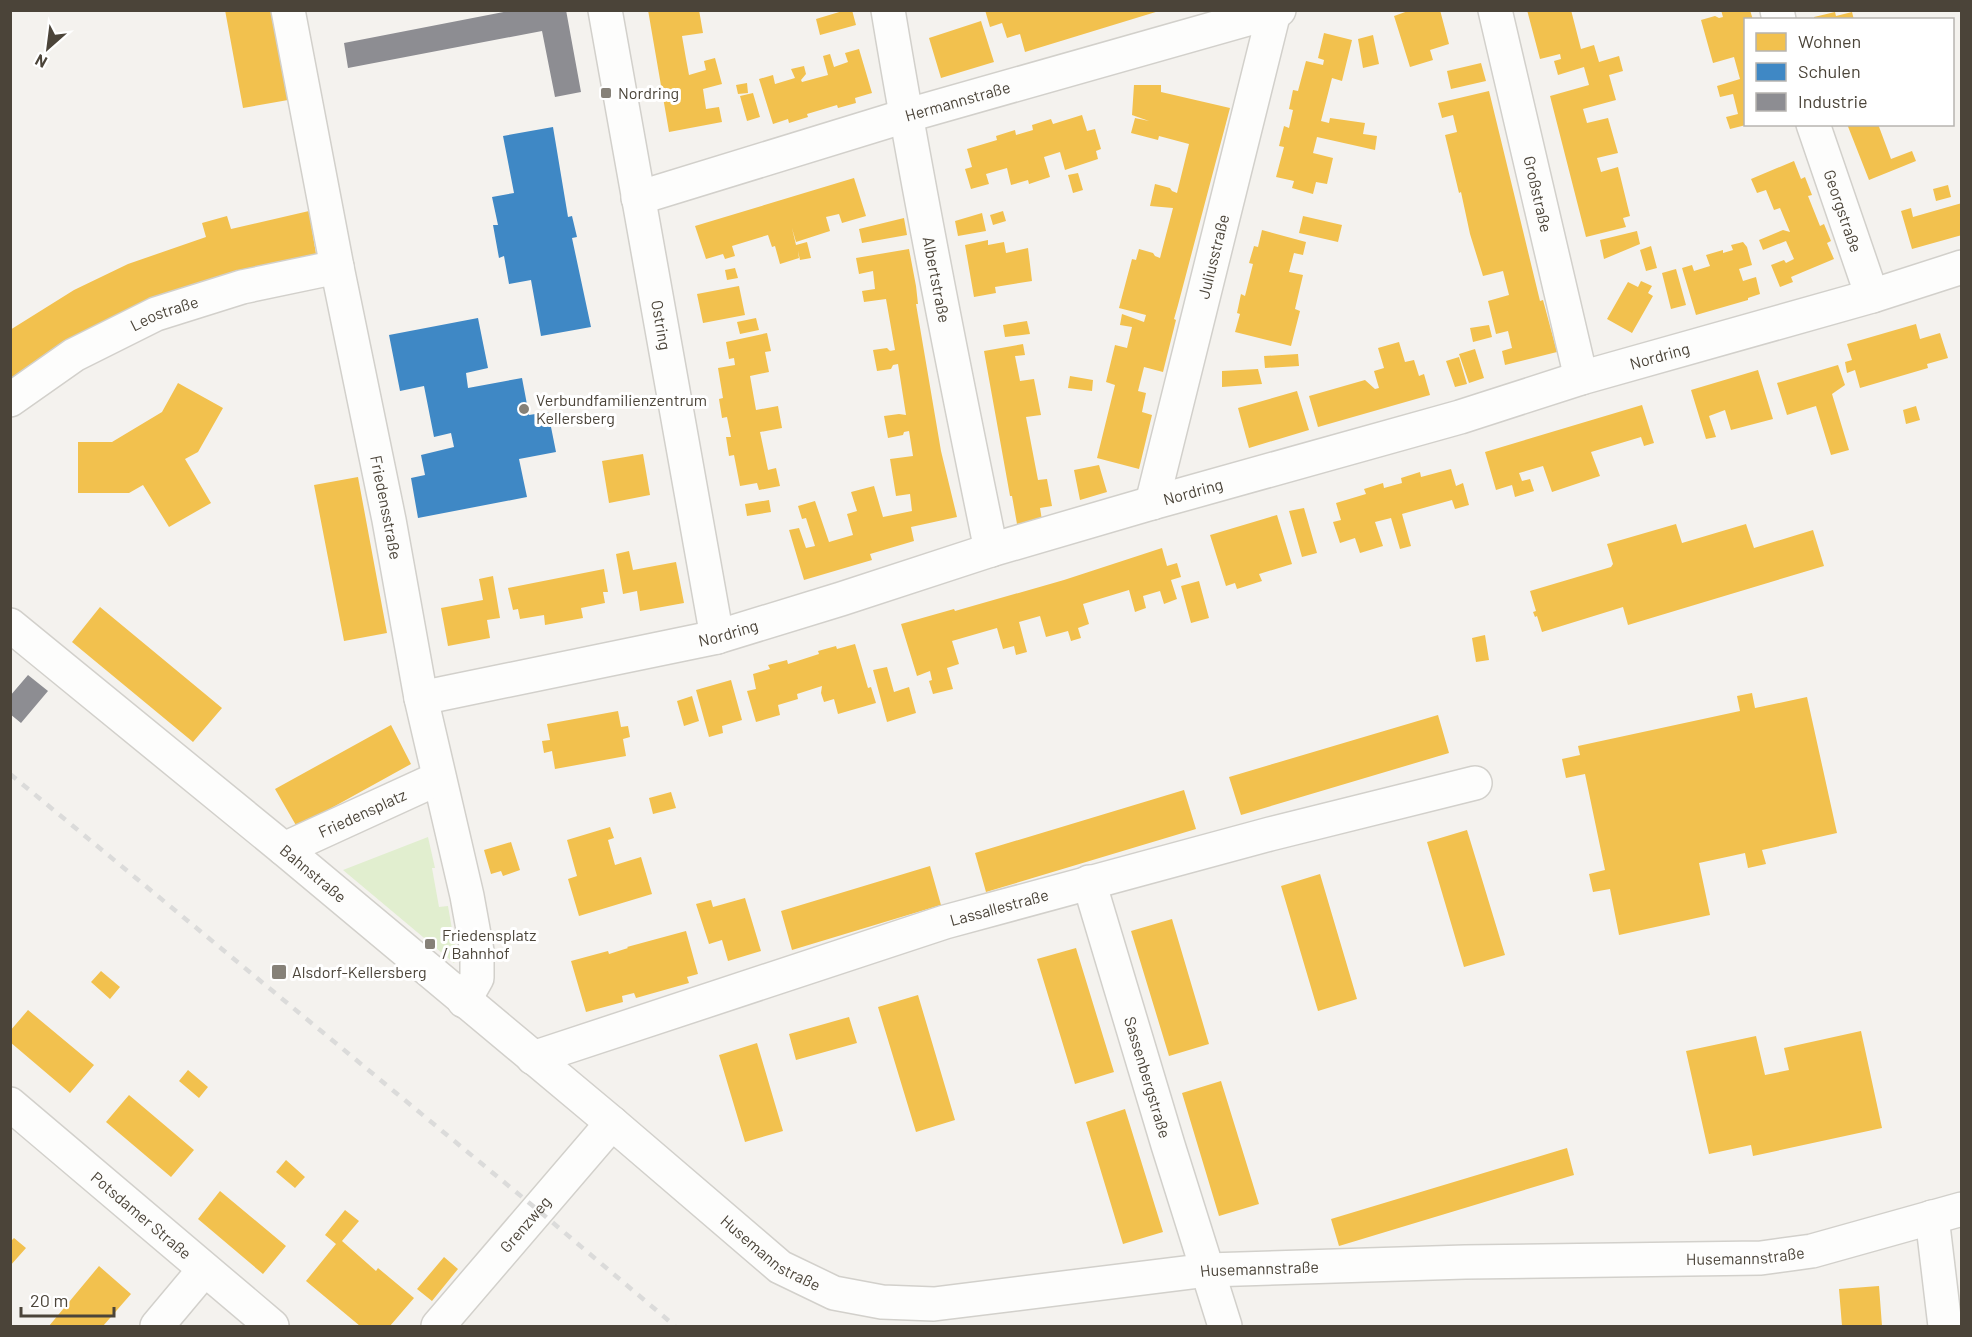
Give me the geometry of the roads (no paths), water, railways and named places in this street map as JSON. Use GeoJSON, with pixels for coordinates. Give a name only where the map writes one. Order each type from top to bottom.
{"type":"FeatureCollection","features":[{"type":"Feature","properties":{"kind":"street","name":"Friedensstraße"},"geometry":{"type":"LineString","coordinates":[[288,10],[337,267],[389,520],[421,698],[467,896],[477,951],[477,978],[464,1001]]}},
{"type":"Feature","properties":{"kind":"street","name":"Ostring"},"geometry":{"type":"LineString","coordinates":[[605,10],[717,637]]}},
{"type":"Feature","properties":{"kind":"street","name":"Albertstraße"},"geometry":{"type":"LineString","coordinates":[[888,10],[905,116],[956,383],[991,550]]}},
{"type":"Feature","properties":{"kind":"street","name":"Großstraße"},"geometry":{"type":"LineString","coordinates":[[1495,10],[1581,378]]}},
{"type":"Feature","properties":{"kind":"street","name":"Hermannstraße"},"geometry":{"type":"LineString","coordinates":[[638,198],[905,116],[1277,11]]}},
{"type":"Feature","properties":{"kind":"street","name":"Juliusstraße"},"geometry":{"type":"LineString","coordinates":[[1152,503],[1277,11]]}},
{"type":"Feature","properties":{"kind":"street","name":"Georgstraße"},"geometry":{"type":"LineString","coordinates":[[1814,126],[1872,296]]}},
{"type":"Feature","properties":{"kind":"street","name":"Leostraße"},"geometry":{"type":"LineString","coordinates":[[10,400],[74,355],[156,314],[242,287],[337,267]]}},
{"type":"Feature","properties":{"kind":"street","name":"Nordring"},"geometry":{"type":"LineString","coordinates":[[421,698],[717,637],[991,550],[1460,417],[1581,378],[1872,296],[1962,267]]}},
{"type":"Feature","properties":{"kind":"street","name":"Bahnstraße"},"geometry":{"type":"LineString","coordinates":[[10,625],[284,849],[612,1123]]}},
{"type":"Feature","properties":{"kind":"street","name":"Friedensplatz"},"geometry":{"type":"LineString","coordinates":[[284,849],[439,778]]}},
{"type":"Feature","properties":{"kind":"street","name":"Lassallestraße"},"geometry":{"type":"LineString","coordinates":[[533,1058],[945,922],[1312,823],[1475,783]]}},
{"type":"Feature","properties":{"kind":"street","name":"Sassenbergstraße"},"geometry":{"type":"LineString","coordinates":[[1089,882],[1167,1144],[1225,1326]]}},
{"type":"Feature","properties":{"kind":"street","name":"Potsdamer Straße"},"geometry":{"type":"LineString","coordinates":[[10,1104],[272,1326]]}},
{"type":"Feature","properties":{"kind":"street","name":"Husemannstraße"},"geometry":{"type":"LineString","coordinates":[[612,1123],[780,1267],[834,1293],[882,1302],[934,1304],[1208,1270],[1465,1262],[1761,1258],[1812,1251],[1947,1213]]}},
{"type":"Feature","properties":{"kind":"street","name":"Grenzweg"},"geometry":{"type":"LineString","coordinates":[[438,1326],[612,1123]]}},
{"type":"Feature","properties":{"kind":"street"},"geometry":{"type":"LineString","coordinates":[[1945,1326],[1947,1213]]}},
{"type":"Feature","properties":{"kind":"street"},"geometry":{"type":"LineString","coordinates":[[157,1326],[204,1270]]}},
{"type":"Feature","properties":{"kind":"railway"},"geometry":{"type":"LineString","coordinates":[[10,774],[675,1326]]}},
{"type":"Feature","properties":{"kind":"place","name":"Nordring"},"geometry":{"type":"Point","coordinates":[606,93]}},
{"type":"Feature","properties":{"kind":"place","name":"Verbundfamilienzentrum Kellersberg"},"geometry":{"type":"Point","coordinates":[524,409]}},
{"type":"Feature","properties":{"kind":"place","name":"Friedensplatz / Bahnhof"},"geometry":{"type":"Point","coordinates":[430,944]}},
{"type":"Feature","properties":{"kind":"place","name":"Alsdorf-Kellersberg"},"geometry":{"type":"Point","coordinates":[279,972]}}]}
